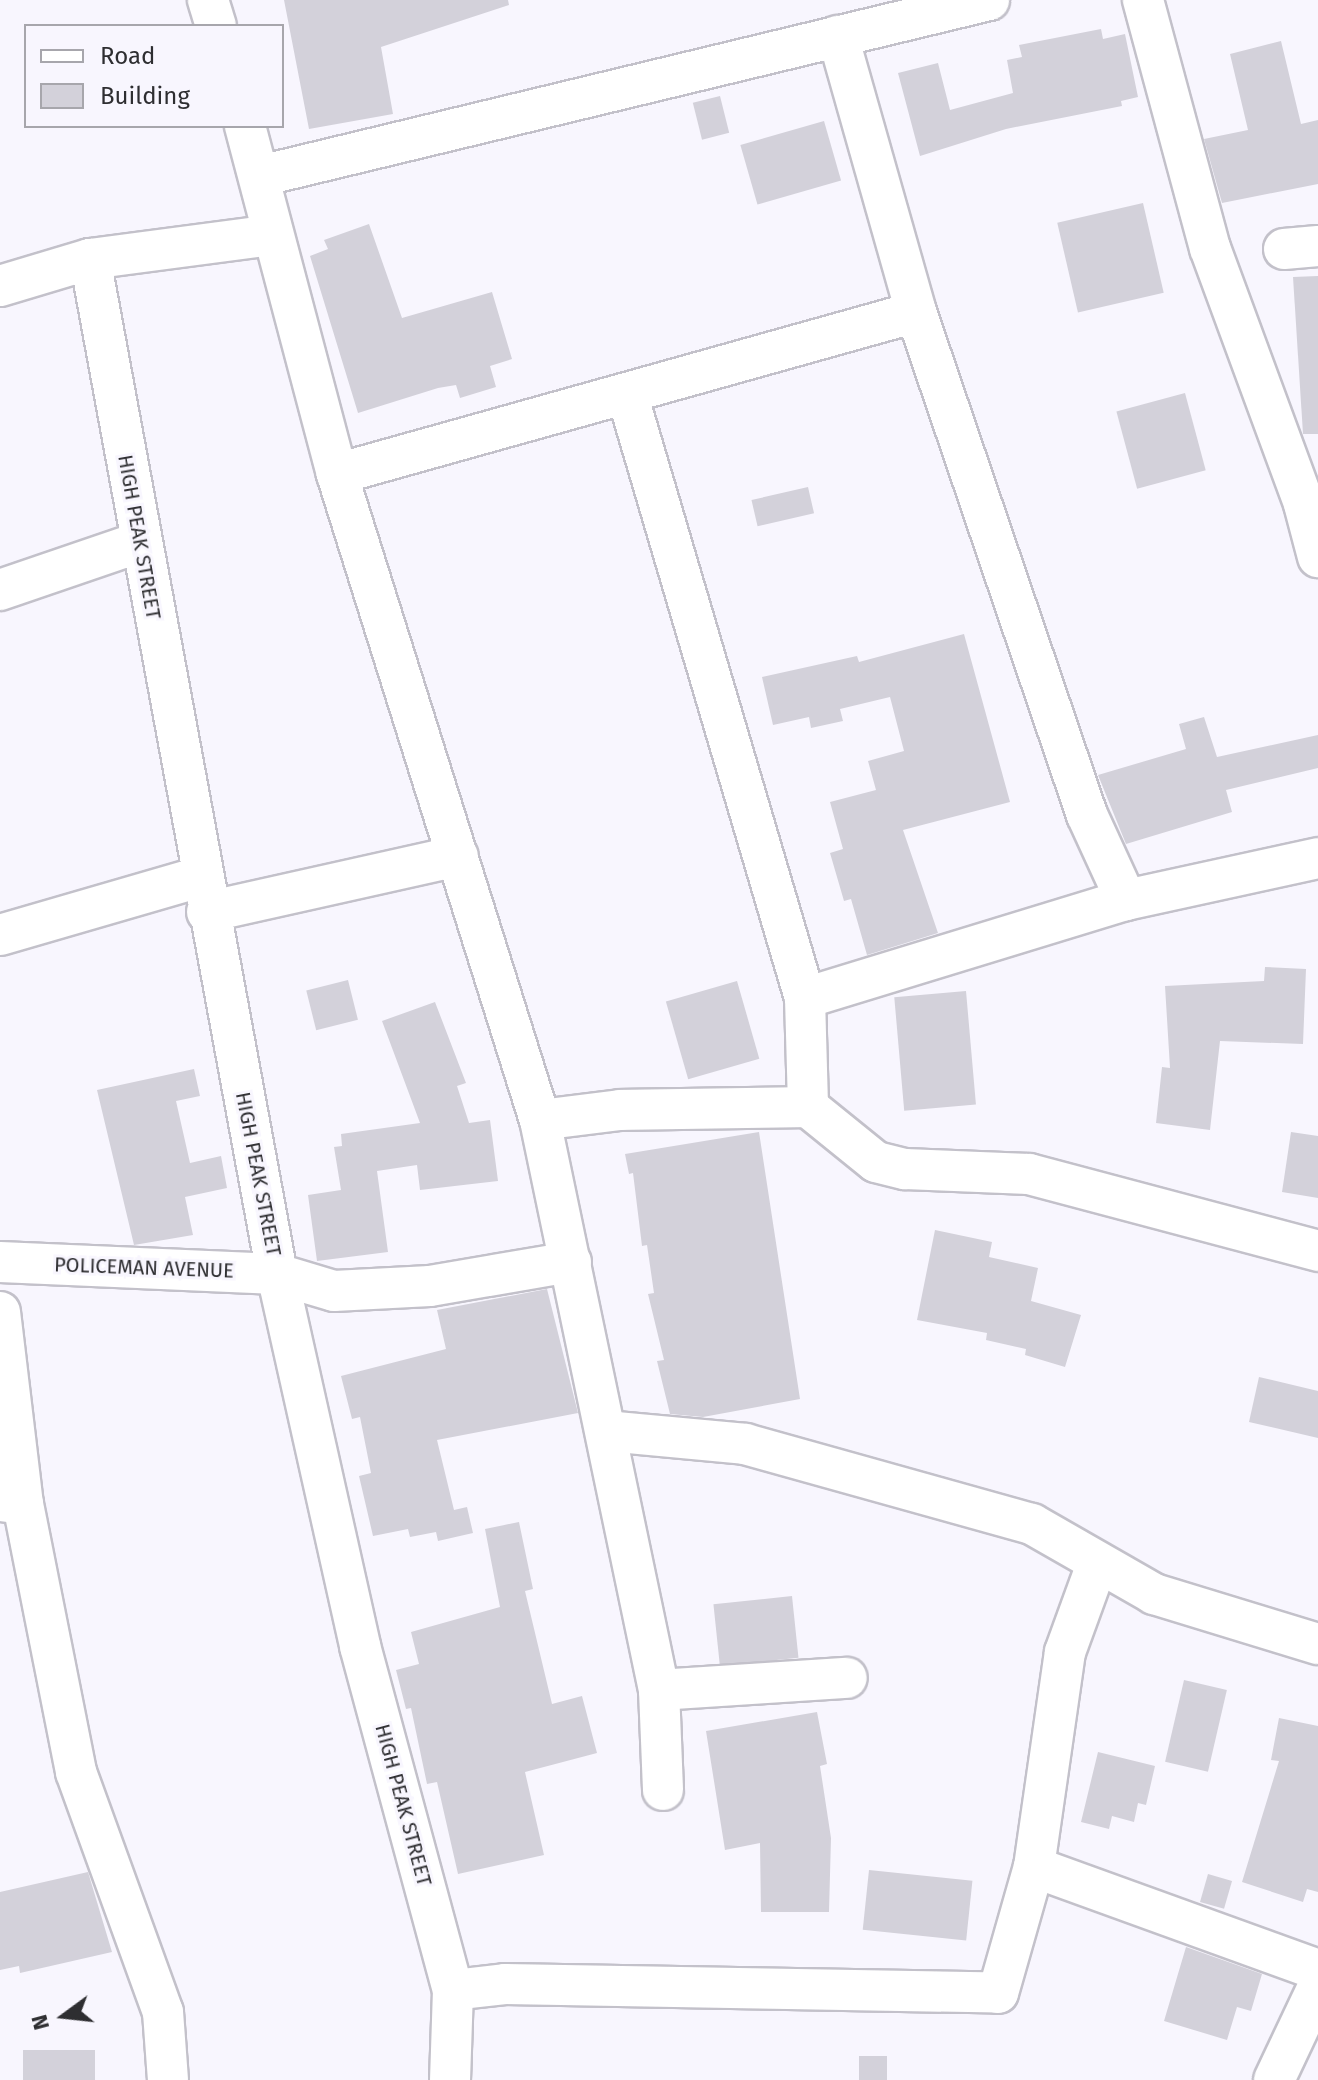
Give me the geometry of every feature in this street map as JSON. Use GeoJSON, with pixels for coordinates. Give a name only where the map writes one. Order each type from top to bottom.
{"type":"FeatureCollection","features":[{"type":"Feature","properties":{"kind":"street"},"geometry":{"type":"LineString","coordinates":[[208,0],[215,24]]}},
{"type":"Feature","properties":{"kind":"street"},"geometry":{"type":"LineString","coordinates":[[260,176],[989,0]]}},
{"type":"Feature","properties":{"kind":"street"},"geometry":{"type":"LineString","coordinates":[[1143,0],[1210,248],[1311,503],[1318,557]]}},
{"type":"Feature","properties":{"kind":"street"},"geometry":{"type":"LineString","coordinates":[[838,36],[916,312],[1087,815],[1126,900]]}},
{"type":"Feature","properties":{"kind":"street"},"geometry":{"type":"LineString","coordinates":[[246,128],[337,474],[540,1120],[659,1690],[663,1790]]}},
{"type":"Feature","properties":{"kind":"street"},"geometry":{"type":"LineString","coordinates":[[0,286],[90,259],[272,235]]}},
{"type":"Feature","properties":{"kind":"street","name":"HIGH PEAK STREET"},"geometry":{"type":"LineString","coordinates":[[90,259],[204,894],[277,1274],[360,1646],[453,1990],[450,2080]]}},
{"type":"Feature","properties":{"kind":"street"},"geometry":{"type":"LineString","coordinates":[[337,474],[916,312]]}},
{"type":"Feature","properties":{"kind":"street"},"geometry":{"type":"LineString","coordinates":[[627,394],[805,998],[808,1107]]}},
{"type":"Feature","properties":{"kind":"street"},"geometry":{"type":"LineString","coordinates":[[0,590],[140,542]]}},
{"type":"Feature","properties":{"kind":"street"},"geometry":{"type":"LineString","coordinates":[[0,935],[204,894],[458,856]]}},
{"type":"Feature","properties":{"kind":"street"},"geometry":{"type":"LineString","coordinates":[[805,998],[1126,900],[1318,858]]}},
{"type":"Feature","properties":{"kind":"street"},"geometry":{"type":"LineString","coordinates":[[540,1120],[620,1110],[808,1107],[876,1162],[905,1169],[1029,1174],[1318,1251]]}},
{"type":"Feature","properties":{"kind":"street","name":"POLICEMAN AVENUE"},"geometry":{"type":"LineString","coordinates":[[0,1262],[277,1274],[334,1291],[430,1286],[571,1262]]}},
{"type":"Feature","properties":{"kind":"street"},"geometry":{"type":"LineString","coordinates":[[0,1312],[12,1503],[76,1772],[163,2012],[168,2080]]}},
{"type":"Feature","properties":{"kind":"street"},"geometry":{"type":"LineString","coordinates":[[606,1431],[745,1444],[1032,1524],[1154,1594],[1318,1644]]}},
{"type":"Feature","properties":{"kind":"street"},"geometry":{"type":"LineString","coordinates":[[453,1990],[505,1984],[998,1993],[1034,1867],[1065,1652],[1097,1564]]}},
{"type":"Feature","properties":{"kind":"street"},"geometry":{"type":"LineString","coordinates":[[659,1690],[847,1678]]}},
{"type":"Feature","properties":{"kind":"street"},"geometry":{"type":"LineString","coordinates":[[1034,1867],[1318,1970]]}},
{"type":"Feature","properties":{"kind":"street"},"geometry":{"type":"LineString","coordinates":[[1274,2080],[1318,1987]]}},
{"type":"Feature","properties":{"kind":"building"},"geometry":{"type":"Polygon","coordinates":[[[284,0],[508,0],[509,5],[381,47],[393,114],[309,129],[284,0]]]}},
{"type":"Feature","properties":{"kind":"building"},"geometry":{"type":"Polygon","coordinates":[[[1101,29],[1103,39],[1125,34],[1138,97],[1121,101],[1122,106],[1006,129],[920,156],[898,73],[938,63],[950,110],[1013,93],[1007,60],[1022,57],[1019,45],[1101,29]]]}},
{"type":"Feature","properties":{"kind":"building"},"geometry":{"type":"Polygon","coordinates":[[[1281,41],[1301,124],[1318,120],[1318,184],[1222,203],[1204,139],[1248,130],[1230,54],[1281,41]]]}},
{"type":"Feature","properties":{"kind":"building"},"geometry":{"type":"Polygon","coordinates":[[[720,96],[729,133],[702,140],[693,103],[720,96]]]}},
{"type":"Feature","properties":{"kind":"building"},"geometry":{"type":"Polygon","coordinates":[[[824,121],[841,181],[757,205],[740,145],[824,121]]]}},
{"type":"Feature","properties":{"kind":"building"},"geometry":{"type":"Polygon","coordinates":[[[1143,203],[1164,293],[1078,312],[1057,223],[1143,203]]]}},
{"type":"Feature","properties":{"kind":"building"},"geometry":{"type":"Polygon","coordinates":[[[369,224],[402,318],[492,292],[512,359],[490,366],[496,387],[460,398],[456,385],[438,388],[358,413],[310,256],[328,249],[324,240],[369,224]]]}},
{"type":"Feature","properties":{"kind":"building"},"geometry":{"type":"Polygon","coordinates":[[[1318,276],[1318,434],[1303,434],[1293,277],[1318,276]]]}},
{"type":"Feature","properties":{"kind":"building"},"geometry":{"type":"Polygon","coordinates":[[[1185,393],[1206,470],[1137,489],[1116,411],[1185,393]]]}},
{"type":"Feature","properties":{"kind":"building"},"geometry":{"type":"Polygon","coordinates":[[[808,487],[814,513],[758,526],[751,500],[808,487]]]}},
{"type":"Feature","properties":{"kind":"building"},"geometry":{"type":"Polygon","coordinates":[[[964,634],[1010,802],[903,830],[938,933],[867,955],[851,899],[844,901],[830,853],[843,849],[830,802],[876,790],[868,761],[904,751],[890,697],[840,709],[843,721],[811,728],[809,717],[773,725],[762,677],[857,656],[859,662],[964,634]]]}},
{"type":"Feature","properties":{"kind":"building"},"geometry":{"type":"Polygon","coordinates":[[[1204,717],[1217,757],[1318,735],[1318,768],[1226,790],[1232,812],[1126,844],[1098,775],[1186,749],[1179,724],[1204,717]]]}},
{"type":"Feature","properties":{"kind":"building"},"geometry":{"type":"Polygon","coordinates":[[[1265,967],[1306,969],[1303,1044],[1220,1041],[1210,1130],[1156,1123],[1162,1067],[1170,1068],[1165,986],[1264,981],[1265,967]]]}},
{"type":"Feature","properties":{"kind":"building"},"geometry":{"type":"Polygon","coordinates":[[[348,980],[358,1020],[316,1030],[306,990],[348,980]]]}},
{"type":"Feature","properties":{"kind":"building"},"geometry":{"type":"Polygon","coordinates":[[[737,981],[759,1059],[688,1079],[666,1001],[737,981]]]}},
{"type":"Feature","properties":{"kind":"building"},"geometry":{"type":"Polygon","coordinates":[[[966,991],[976,1105],[904,1111],[894,997],[966,991]]]}},
{"type":"Feature","properties":{"kind":"building"},"geometry":{"type":"Polygon","coordinates":[[[435,1002],[466,1083],[457,1086],[469,1123],[490,1120],[498,1181],[420,1190],[417,1165],[377,1171],[388,1252],[317,1261],[308,1195],[341,1190],[334,1147],[342,1146],[341,1134],[420,1123],[382,1021],[435,1002]]]}},
{"type":"Feature","properties":{"kind":"building"},"geometry":{"type":"Polygon","coordinates":[[[194,1069],[200,1096],[176,1101],[190,1163],[221,1156],[227,1188],[185,1197],[193,1235],[134,1245],[97,1090],[194,1069]]]}},
{"type":"Feature","properties":{"kind":"building"},"geometry":{"type":"Polygon","coordinates":[[[759,1132],[800,1399],[703,1417],[670,1414],[657,1361],[664,1360],[648,1294],[654,1293],[647,1245],[642,1246],[633,1173],[629,1174],[625,1154],[759,1132]]]}},
{"type":"Feature","properties":{"kind":"building"},"geometry":{"type":"Polygon","coordinates":[[[1291,1132],[1318,1136],[1318,1198],[1282,1192],[1291,1132]]]}},
{"type":"Feature","properties":{"kind":"building"},"geometry":{"type":"Polygon","coordinates":[[[935,1230],[992,1242],[989,1257],[1038,1268],[1031,1301],[1081,1315],[1065,1367],[1025,1355],[1026,1349],[986,1340],[987,1333],[917,1320],[935,1230]]]}},
{"type":"Feature","properties":{"kind":"building"},"geometry":{"type":"Polygon","coordinates":[[[547,1289],[578,1413],[437,1440],[454,1510],[467,1507],[473,1533],[438,1541],[436,1532],[410,1537],[408,1529],[373,1536],[359,1476],[371,1473],[360,1417],[352,1419],[341,1376],[446,1349],[437,1310],[547,1289]]]}},
{"type":"Feature","properties":{"kind":"building"},"geometry":{"type":"Polygon","coordinates":[[[1259,1377],[1318,1391],[1318,1438],[1249,1422],[1259,1377]]]}},
{"type":"Feature","properties":{"kind":"building"},"geometry":{"type":"Polygon","coordinates":[[[519,1522],[533,1589],[525,1591],[552,1704],[582,1696],[597,1753],[525,1772],[544,1855],[458,1874],[437,1782],[427,1784],[411,1708],[406,1709],[396,1670],[419,1664],[411,1632],[500,1607],[485,1529],[519,1522]]]}},
{"type":"Feature","properties":{"kind":"building"},"geometry":{"type":"Polygon","coordinates":[[[792,1596],[798,1658],[720,1666],[713,1604],[792,1596]]]}},
{"type":"Feature","properties":{"kind":"building"},"geometry":{"type":"Polygon","coordinates":[[[1184,1680],[1227,1690],[1208,1772],[1165,1762],[1184,1680]]]}},
{"type":"Feature","properties":{"kind":"building"},"geometry":{"type":"Polygon","coordinates":[[[817,1712],[827,1764],[820,1766],[831,1838],[829,1912],[761,1912],[760,1843],[725,1850],[706,1731],[817,1712]]]}},
{"type":"Feature","properties":{"kind":"building"},"geometry":{"type":"Polygon","coordinates":[[[1279,1718],[1318,1726],[1318,1892],[1307,1889],[1303,1902],[1242,1882],[1279,1761],[1271,1760],[1279,1718]]]}},
{"type":"Feature","properties":{"kind":"building"},"geometry":{"type":"Polygon","coordinates":[[[1098,1752],[1155,1766],[1146,1805],[1138,1803],[1134,1822],[1112,1816],[1109,1829],[1081,1822],[1098,1752]]]}},
{"type":"Feature","properties":{"kind":"building"},"geometry":{"type":"Polygon","coordinates":[[[869,1870],[972,1881],[966,1941],[863,1930],[869,1870]]]}},
{"type":"Feature","properties":{"kind":"building"},"geometry":{"type":"Polygon","coordinates":[[[88,1872],[112,1952],[20,1973],[19,1966],[0,1970],[0,1892],[88,1872]]]}},
{"type":"Feature","properties":{"kind":"building"},"geometry":{"type":"Polygon","coordinates":[[[1208,1874],[1232,1881],[1224,1909],[1200,1902],[1208,1874]]]}},
{"type":"Feature","properties":{"kind":"building"},"geometry":{"type":"Polygon","coordinates":[[[1186,1947],[1262,1974],[1251,2011],[1237,2007],[1227,2040],[1164,2021],[1186,1947]]]}},
{"type":"Feature","properties":{"kind":"building"},"geometry":{"type":"Polygon","coordinates":[[[23,2050],[95,2050],[95,2080],[23,2080],[23,2050]]]}},
{"type":"Feature","properties":{"kind":"building"},"geometry":{"type":"Polygon","coordinates":[[[859,2056],[887,2056],[887,2080],[859,2080],[859,2056]]]}}]}
